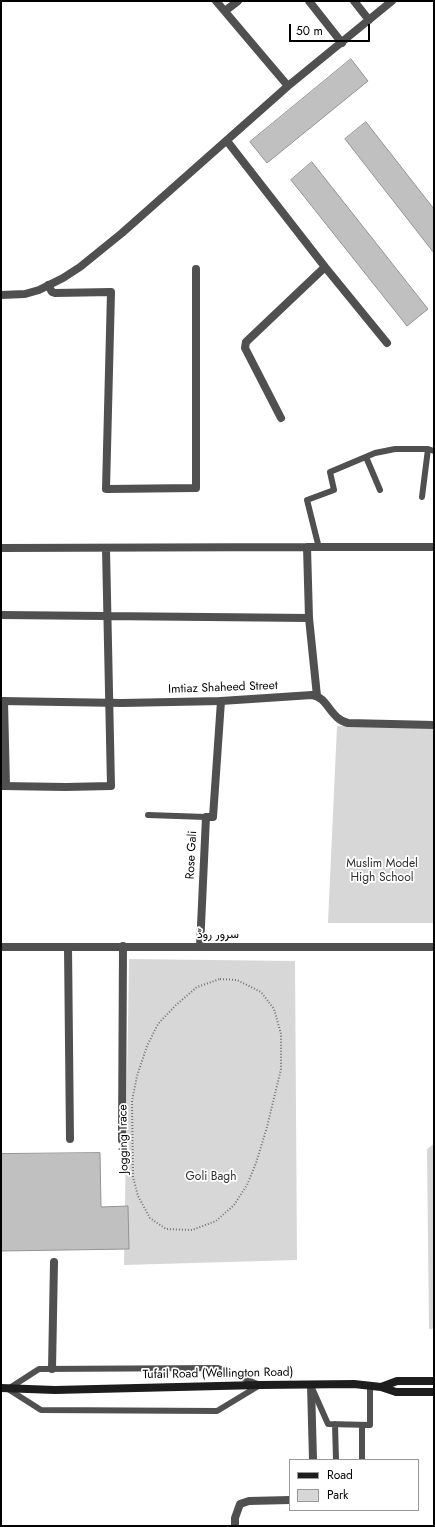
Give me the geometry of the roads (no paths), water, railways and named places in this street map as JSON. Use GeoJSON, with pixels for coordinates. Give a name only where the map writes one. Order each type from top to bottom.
{"type":"FeatureCollection","features":[{"type":"Feature","properties":{"kind":"main road"},"geometry":{"type":"LineString","coordinates":[[381,1387],[397,1380],[434,1381]]}},
{"type":"Feature","properties":{"kind":"main road","name":"Tufail Road (Wellington Road)"},"geometry":{"type":"LineString","coordinates":[[4,1389],[55,1390],[354,1384],[381,1387],[396,1392],[434,1392]]}},
{"type":"Feature","properties":{"kind":"street"},"geometry":{"type":"LineString","coordinates":[[216,1],[288,86]]}},
{"type":"Feature","properties":{"kind":"street"},"geometry":{"type":"LineString","coordinates":[[225,11],[238,1]]}},
{"type":"Feature","properties":{"kind":"street"},"geometry":{"type":"LineString","coordinates":[[309,1],[342,43]]}},
{"type":"Feature","properties":{"kind":"street"},"geometry":{"type":"LineString","coordinates":[[354,1],[369,20]]}},
{"type":"Feature","properties":{"kind":"street"},"geometry":{"type":"LineString","coordinates":[[1,295],[25,294],[63,278],[80,267],[122,233],[288,86],[392,1]]}},
{"type":"Feature","properties":{"kind":"street"},"geometry":{"type":"LineString","coordinates":[[226,141],[387,344]]}},
{"type":"Feature","properties":{"kind":"street"},"geometry":{"type":"LineString","coordinates":[[281,418],[244,346],[246,342],[325,267]]}},
{"type":"Feature","properties":{"kind":"street"},"geometry":{"type":"LineString","coordinates":[[48,285],[52,292],[55,293],[111,292],[106,489],[196,488],[196,269]]}},
{"type":"Feature","properties":{"kind":"street"},"geometry":{"type":"LineString","coordinates":[[307,547],[309,618],[317,696],[341,721],[348,723],[434,725]]}},
{"type":"Feature","properties":{"kind":"street"},"geometry":{"type":"LineString","coordinates":[[1,548],[434,547]]}},
{"type":"Feature","properties":{"kind":"street"},"geometry":{"type":"LineString","coordinates":[[3,701],[3,786],[111,786],[106,548]]}},
{"type":"Feature","properties":{"kind":"street"},"geometry":{"type":"LineString","coordinates":[[1,615],[309,618]]}},
{"type":"Feature","properties":{"kind":"street","name":"Imtiaz Shaheed Street"},"geometry":{"type":"LineString","coordinates":[[3,701],[221,701],[317,696]]}},
{"type":"Feature","properties":{"kind":"street","name":"Rose Gali"},"geometry":{"type":"LineString","coordinates":[[200,947],[206,817],[213,817],[221,701]]}},
{"type":"Feature","properties":{"kind":"street"},"geometry":{"type":"LineString","coordinates":[[122,1140],[123,946]]}},
{"type":"Feature","properties":{"kind":"street","name":"سرور روڈ"},"geometry":{"type":"LineString","coordinates":[[1,947],[434,947]]}},
{"type":"Feature","properties":{"kind":"street"},"geometry":{"type":"LineString","coordinates":[[68,947],[70,1139]]}},
{"type":"Feature","properties":{"kind":"street"},"geometry":{"type":"LineString","coordinates":[[52,1369],[54,1262]]}},
{"type":"Feature","properties":{"kind":"street"},"geometry":{"type":"LineString","coordinates":[[311,1385],[313,1459]]}},
{"type":"Feature","properties":{"kind":"street"},"geometry":{"type":"LineString","coordinates":[[235,1526],[235,1518],[240,1504],[249,1501],[289,1500]]}},
{"type":"Feature","properties":{"kind":"lane"},"geometry":{"type":"LineString","coordinates":[[318,548],[307,500],[334,490],[330,472],[375,453],[395,449],[431,450],[422,497]]}},
{"type":"Feature","properties":{"kind":"lane"},"geometry":{"type":"LineString","coordinates":[[366,457],[380,490]]}},
{"type":"Feature","properties":{"kind":"lane"},"geometry":{"type":"LineString","coordinates":[[148,815],[206,817]]}},
{"type":"Feature","properties":{"kind":"lane"},"geometry":{"type":"LineString","coordinates":[[4,1389],[40,1369],[218,1368],[260,1385]]}},
{"type":"Feature","properties":{"kind":"lane"},"geometry":{"type":"LineString","coordinates":[[4,1389],[41,1410],[217,1411],[260,1385]]}},
{"type":"Feature","properties":{"kind":"lane"},"geometry":{"type":"LineString","coordinates":[[311,1385],[328,1424],[362,1425],[370,1425],[370,1385]]}},
{"type":"Feature","properties":{"kind":"lane"},"geometry":{"type":"LineString","coordinates":[[335,1424],[336,1459]]}},
{"type":"Feature","properties":{"kind":"lane"},"geometry":{"type":"LineString","coordinates":[[362,1425],[362,1459]]}},
{"type":"Feature","properties":{"kind":"park label","name":"Muslim Model High School"},"geometry":{"type":"Point","coordinates":[382,871]}},
{"type":"Feature","properties":{"kind":"park label","name":"Goli Bagh"},"geometry":{"type":"Point","coordinates":[211,1177]}}]}
